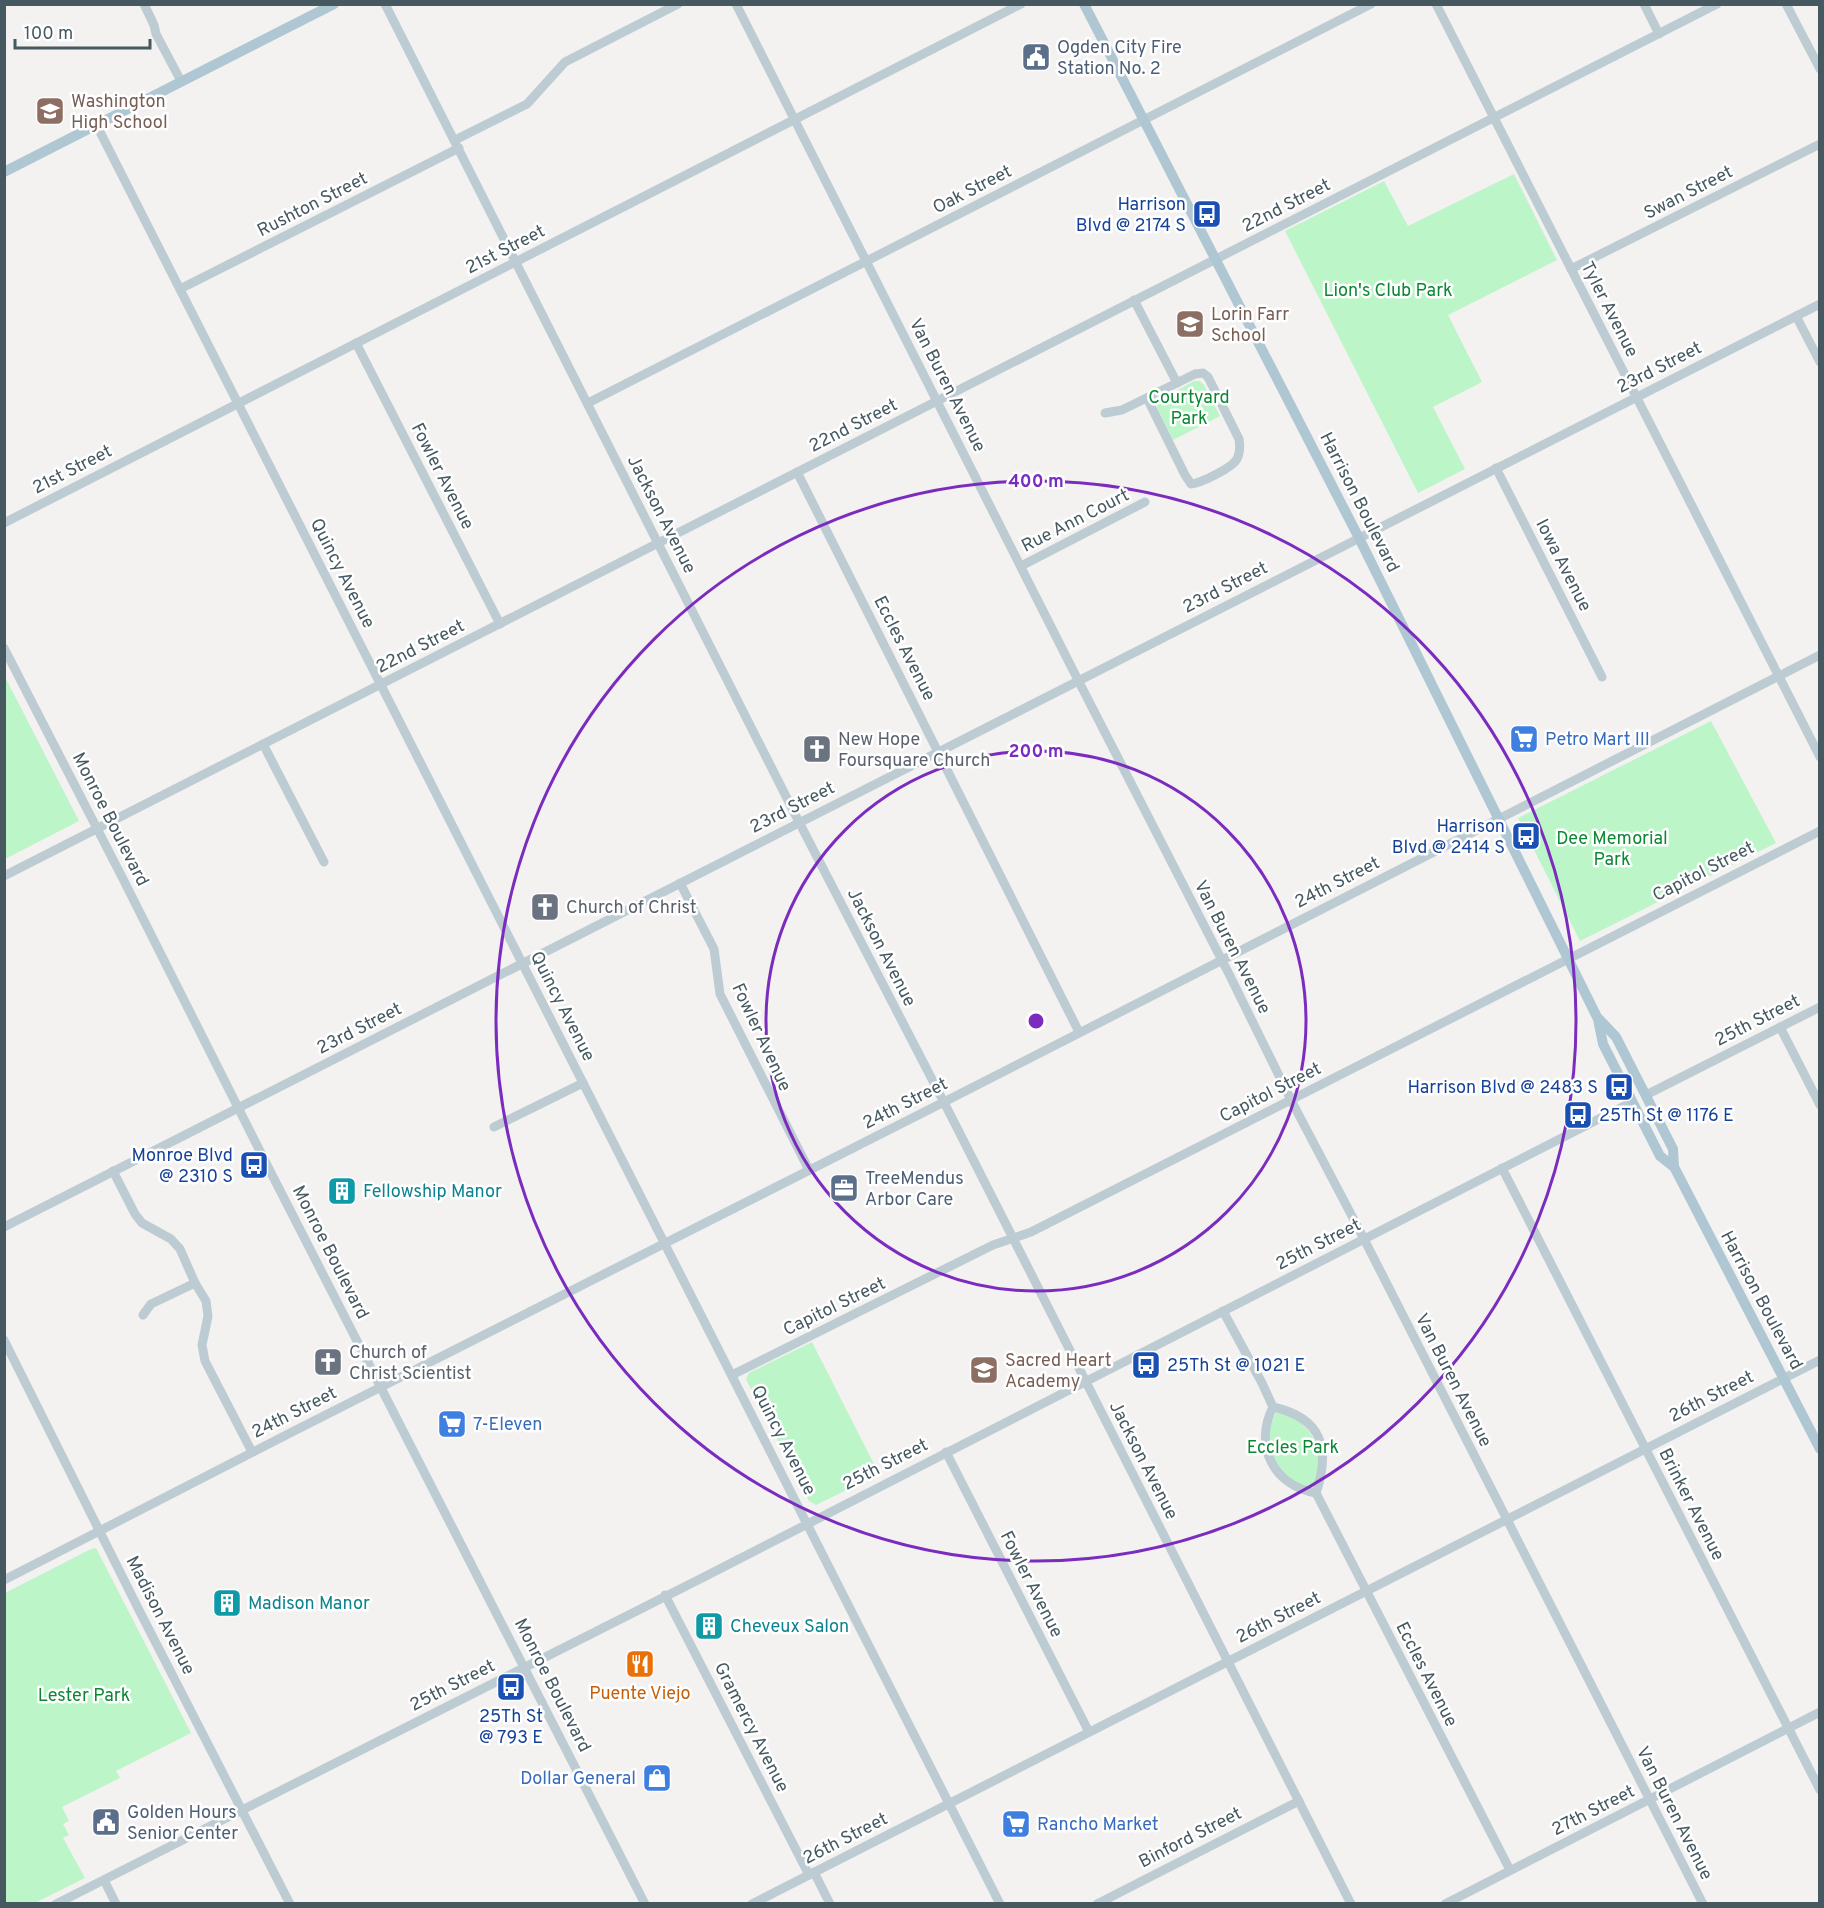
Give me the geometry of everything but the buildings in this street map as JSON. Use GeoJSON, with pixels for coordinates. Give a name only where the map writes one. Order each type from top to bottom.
{"type":"FeatureCollection","features":[{"type":"Feature","properties":{"kind":"main road"},"geometry":{"type":"LineString","coordinates":[[4,171],[334,4]]}},
{"type":"Feature","properties":{"kind":"main road","name":"Harrison Boulevard"},"geometry":{"type":"LineString","coordinates":[[1084,4],[1359,538],[1634,1089],[1646,1095],[1673,1149],[1674,1167]]}},
{"type":"Feature","properties":{"kind":"main road","name":"Harrison Boulevard"},"geometry":{"type":"LineString","coordinates":[[1598,1019],[1603,1044],[1632,1102],[1642,1108],[1674,1167],[1820,1449]]}},
{"type":"Feature","properties":{"kind":"street"},"geometry":{"type":"LineString","coordinates":[[144,4],[156,34],[181,81]]}},
{"type":"Feature","properties":{"kind":"street","name":"Jackson Avenue"},"geometry":{"type":"LineString","coordinates":[[385,4],[1351,1904]]}},
{"type":"Feature","properties":{"kind":"street","name":"Rushton Street"},"geometry":{"type":"LineString","coordinates":[[180,289],[457,144],[527,104],[565,62],[678,4]]}},
{"type":"Feature","properties":{"kind":"street","name":"Van Buren Avenue"},"geometry":{"type":"LineString","coordinates":[[736,4],[1222,959],[1291,1100],[1703,1904]]}},
{"type":"Feature","properties":{"kind":"street","name":"21st Street"},"geometry":{"type":"LineString","coordinates":[[4,523],[1021,4]]}},
{"type":"Feature","properties":{"kind":"street","name":"Oak Street"},"geometry":{"type":"LineString","coordinates":[[588,403],[1371,4]]}},
{"type":"Feature","properties":{"kind":"street","name":"Tyler Avenue"},"geometry":{"type":"LineString","coordinates":[[1436,4],[1820,757]]}},
{"type":"Feature","properties":{"kind":"street"},"geometry":{"type":"LineString","coordinates":[[1644,4],[1659,34]]}},
{"type":"Feature","properties":{"kind":"street","name":"22nd Street"},"geometry":{"type":"LineString","coordinates":[[4,876],[1717,4]]}},
{"type":"Feature","properties":{"kind":"street"},"geometry":{"type":"LineString","coordinates":[[1786,4],[1820,69]]}},
{"type":"Feature","properties":{"kind":"street","name":"Quincy Avenue"},"geometry":{"type":"LineString","coordinates":[[96,124],[1000,1904]]}},
{"type":"Feature","properties":{"kind":"street","name":"Swan Street"},"geometry":{"type":"LineString","coordinates":[[1571,269],[1820,144]]}},
{"type":"Feature","properties":{"kind":"street"},"geometry":{"type":"LineString","coordinates":[[1134,300],[1177,383]]}},
{"type":"Feature","properties":{"kind":"street","name":"23rd Street"},"geometry":{"type":"LineString","coordinates":[[4,1227],[1820,304]]}},
{"type":"Feature","properties":{"kind":"street"},"geometry":{"type":"LineString","coordinates":[[1796,316],[1820,362]]}},
{"type":"Feature","properties":{"kind":"street","name":"Fowler Avenue"},"geometry":{"type":"LineString","coordinates":[[356,343],[500,624]]}},
{"type":"Feature","properties":{"kind":"street"},"geometry":{"type":"LineString","coordinates":[[1105,413],[1122,411],[1195,374],[1203,373],[1239,440],[1237,459],[1199,483],[1191,484],[1147,399]]}},
{"type":"Feature","properties":{"kind":"street","name":"Iowa Avenue"},"geometry":{"type":"LineString","coordinates":[[1496,468],[1602,677]]}},
{"type":"Feature","properties":{"kind":"street","name":"Eccles Avenue"},"geometry":{"type":"LineString","coordinates":[[797,472],[1079,1032]]}},
{"type":"Feature","properties":{"kind":"street","name":"Rue Ann Court"},"geometry":{"type":"LineString","coordinates":[[1021,566],[1145,502]]}},
{"type":"Feature","properties":{"kind":"street","name":"Monroe Boulevard"},"geometry":{"type":"LineString","coordinates":[[4,648],[645,1904]]}},
{"type":"Feature","properties":{"kind":"street","name":"24th Street"},"geometry":{"type":"LineString","coordinates":[[4,1580],[1820,655]]}},
{"type":"Feature","properties":{"kind":"street"},"geometry":{"type":"LineString","coordinates":[[263,744],[324,862]]}},
{"type":"Feature","properties":{"kind":"street","name":"Capitol Street"},"geometry":{"type":"LineString","coordinates":[[732,1375],[993,1245],[1031,1232],[1820,831]]}},
{"type":"Feature","properties":{"kind":"street","name":"Fowler Avenue"},"geometry":{"type":"LineString","coordinates":[[680,883],[714,949],[720,994],[809,1170]]}},
{"type":"Feature","properties":{"kind":"street","name":"25th Street"},"geometry":{"type":"LineString","coordinates":[[1646,1095],[1820,1007]]}},
{"type":"Feature","properties":{"kind":"street"},"geometry":{"type":"LineString","coordinates":[[1780,1027],[1820,1105]]}},
{"type":"Feature","properties":{"kind":"street"},"geometry":{"type":"LineString","coordinates":[[494,1128],[583,1083]]}},
{"type":"Feature","properties":{"kind":"street","name":"25th Street"},"geometry":{"type":"LineString","coordinates":[[56,1904],[702,1578],[1632,1102]]}},
{"type":"Feature","properties":{"kind":"street","name":"Brinker Avenue"},"geometry":{"type":"LineString","coordinates":[[1502,1168],[1820,1790]]}},
{"type":"Feature","properties":{"kind":"street"},"geometry":{"type":"LineString","coordinates":[[113,1171],[142,1223],[171,1239],[180,1249],[206,1301],[208,1316],[202,1345],[205,1361],[252,1452]]}},
{"type":"Feature","properties":{"kind":"street"},"geometry":{"type":"LineString","coordinates":[[143,1315],[151,1304],[195,1283]]}},
{"type":"Feature","properties":{"kind":"street"},"geometry":{"type":"LineString","coordinates":[[1223,1311],[1273,1407]]}},
{"type":"Feature","properties":{"kind":"street","name":"Madison Avenue"},"geometry":{"type":"LineString","coordinates":[[4,1340],[290,1904]]}},
{"type":"Feature","properties":{"kind":"street","name":"26th Street"},"geometry":{"type":"LineString","coordinates":[[752,1904],[1820,1360]]}},
{"type":"Feature","properties":{"kind":"street"},"geometry":{"type":"LineString","coordinates":[[1273,1407],[1304,1419],[1311,1425],[1321,1443],[1323,1463],[1316,1493],[1303,1491],[1290,1484],[1273,1466],[1268,1456],[1265,1436],[1267,1418],[1273,1407]]}},
{"type":"Feature","properties":{"kind":"street","name":"Fowler Avenue"},"geometry":{"type":"LineString","coordinates":[[946,1452],[1089,1732]]}},
{"type":"Feature","properties":{"kind":"street","name":"Eccles Avenue"},"geometry":{"type":"LineString","coordinates":[[1316,1493],[1510,1870]]}},
{"type":"Feature","properties":{"kind":"street","name":"Gramercy Avenue"},"geometry":{"type":"LineString","coordinates":[[665,1595],[811,1873],[830,1904]]}},
{"type":"Feature","properties":{"kind":"street","name":"27th Street"},"geometry":{"type":"LineString","coordinates":[[1445,1904],[1820,1712]]}},
{"type":"Feature","properties":{"kind":"street","name":"Binford Street"},"geometry":{"type":"LineString","coordinates":[[1097,1904],[1299,1801]]}},
{"type":"Feature","properties":{"kind":"street"},"geometry":{"type":"LineString","coordinates":[[104,1880],[116,1904]]}},
{"type":"Feature","properties":{"kind":"green space","name":"Lion's Club Park"},"geometry":{"type":"Polygon","coordinates":[[[1514,174],[1557,260],[1448,315],[1482,382],[1433,407],[1465,469],[1418,493],[1285,231],[1384,181],[1408,226],[1514,174]]]}},
{"type":"Feature","properties":{"kind":"green space","name":"Courtyard Park"},"geometry":{"type":"Polygon","coordinates":[[[1194,381],[1200,381],[1204,385],[1220,416],[1173,440],[1157,408],[1157,402],[1194,381]]]}},
{"type":"Feature","properties":{"kind":"green space"},"geometry":{"type":"Polygon","coordinates":[[[4,675],[79,821],[5,859],[4,859],[4,675]]]}},
{"type":"Feature","properties":{"kind":"green space","name":"Dee Memorial Park"},"geometry":{"type":"Polygon","coordinates":[[[1711,721],[1776,843],[1580,941],[1518,818],[1711,721]]]}},
{"type":"Feature","properties":{"kind":"green space"},"geometry":{"type":"Polygon","coordinates":[[[812,1342],[879,1474],[816,1505],[809,1501],[746,1379],[749,1373],[812,1342]]]}},
{"type":"Feature","properties":{"kind":"green space","name":"Eccles Park"},"geometry":{"type":"Polygon","coordinates":[[[1276,1413],[1295,1419],[1303,1425],[1314,1441],[1319,1460],[1316,1479],[1311,1487],[1303,1486],[1289,1478],[1273,1456],[1268,1438],[1276,1413]]]}},
{"type":"Feature","properties":{"kind":"green space","name":"Lester Park"},"geometry":{"type":"Polygon","coordinates":[[[96,1548],[191,1733],[116,1771],[120,1778],[62,1807],[69,1821],[63,1824],[69,1835],[63,1838],[85,1878],[35,1903],[5,1903],[5,1593],[96,1548]]]}},
{"type":"Feature","properties":{"kind":"place","name":"Ogden City Fire Station No. 2"},"geometry":{"type":"Point","coordinates":[1036,57]}},
{"type":"Feature","properties":{"kind":"place","name":"Washington High School"},"geometry":{"type":"Point","coordinates":[50,111]}},
{"type":"Feature","properties":{"kind":"place","name":"Harrison Blvd @ 2174 S"},"geometry":{"type":"Point","coordinates":[1207,214]}},
{"type":"Feature","properties":{"kind":"place","name":"Lorin Farr School"},"geometry":{"type":"Point","coordinates":[1190,324]}},
{"type":"Feature","properties":{"kind":"place","name":"Petro Mart III"},"geometry":{"type":"Point","coordinates":[1524,739]}},
{"type":"Feature","properties":{"kind":"place","name":"New Hope Foursquare Church"},"geometry":{"type":"Point","coordinates":[817,749]}},
{"type":"Feature","properties":{"kind":"place","name":"Harrison Blvd @ 2414 S"},"geometry":{"type":"Point","coordinates":[1526,836]}},
{"type":"Feature","properties":{"kind":"place","name":"Church of Christ"},"geometry":{"type":"Point","coordinates":[545,907]}},
{"type":"Feature","properties":{"kind":"place","name":"Harrison Blvd @ 2483 S"},"geometry":{"type":"Point","coordinates":[1619,1087]}},
{"type":"Feature","properties":{"kind":"place","name":"25Th St @ 1176 E"},"geometry":{"type":"Point","coordinates":[1578,1115]}},
{"type":"Feature","properties":{"kind":"place","name":"Monroe Blvd @ 2310 S"},"geometry":{"type":"Point","coordinates":[254,1165]}},
{"type":"Feature","properties":{"kind":"place","name":"TreeMendus Arbor Care"},"geometry":{"type":"Point","coordinates":[844,1188]}},
{"type":"Feature","properties":{"kind":"place","name":"Fellowship Manor"},"geometry":{"type":"Point","coordinates":[342,1191]}},
{"type":"Feature","properties":{"kind":"place","name":"Church of Christ Scientist"},"geometry":{"type":"Point","coordinates":[328,1362]}},
{"type":"Feature","properties":{"kind":"place","name":"25Th St @ 1021 E"},"geometry":{"type":"Point","coordinates":[1146,1365]}},
{"type":"Feature","properties":{"kind":"place","name":"Sacred Heart Academy"},"geometry":{"type":"Point","coordinates":[984,1370]}},
{"type":"Feature","properties":{"kind":"place","name":"7-Eleven"},"geometry":{"type":"Point","coordinates":[452,1424]}},
{"type":"Feature","properties":{"kind":"place","name":"Madison Manor"},"geometry":{"type":"Point","coordinates":[227,1603]}},
{"type":"Feature","properties":{"kind":"place","name":"Cheveux Salon"},"geometry":{"type":"Point","coordinates":[709,1626]}},
{"type":"Feature","properties":{"kind":"place","name":"Puente Viejo"},"geometry":{"type":"Point","coordinates":[640,1664]}},
{"type":"Feature","properties":{"kind":"place","name":"25Th St @ 793 E"},"geometry":{"type":"Point","coordinates":[511,1687]}},
{"type":"Feature","properties":{"kind":"place","name":"Dollar General"},"geometry":{"type":"Point","coordinates":[657,1778]}},
{"type":"Feature","properties":{"kind":"place","name":"Golden Hours Senior Center"},"geometry":{"type":"Point","coordinates":[106,1822]}},
{"type":"Feature","properties":{"kind":"place","name":"Rancho Market"},"geometry":{"type":"Point","coordinates":[1016,1824]}}]}
